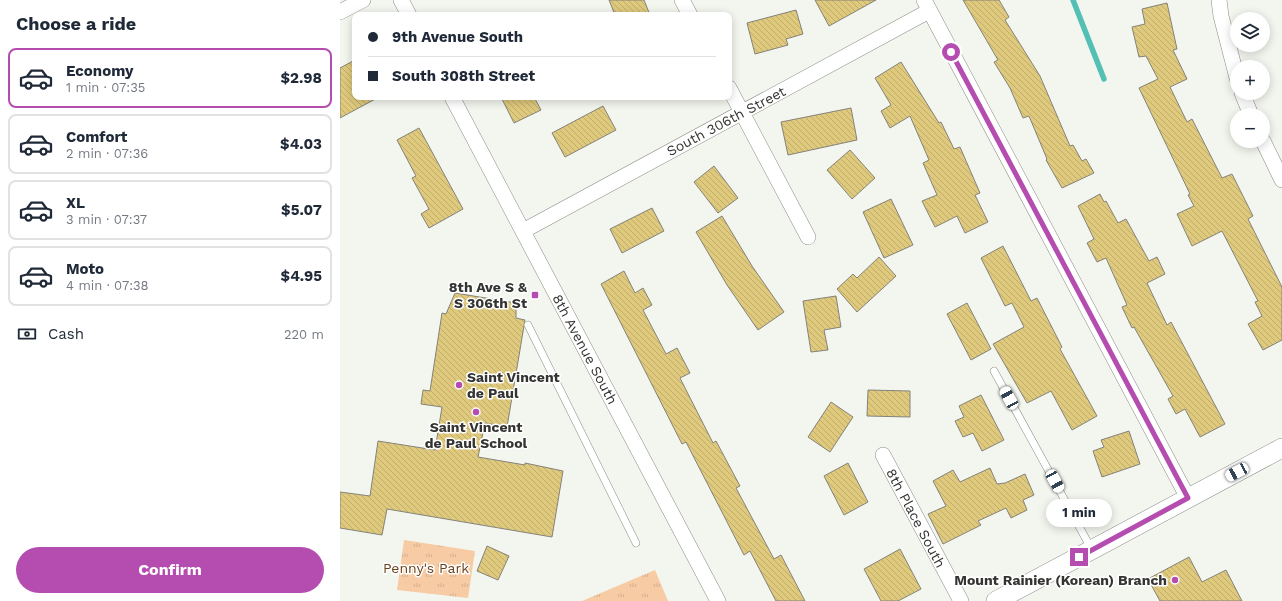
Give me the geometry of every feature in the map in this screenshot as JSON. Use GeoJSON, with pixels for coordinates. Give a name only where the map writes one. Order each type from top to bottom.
{"type":"FeatureCollection","features":[{"type":"Feature","properties":{"kind":"street"},"geometry":{"type":"LineString","coordinates":[[340,12],[363,0]]}},
{"type":"Feature","properties":{"kind":"street"},"geometry":{"type":"LineString","coordinates":[[401,0],[407,12]]}},
{"type":"Feature","properties":{"kind":"street"},"geometry":{"type":"LineString","coordinates":[[682,0],[688,12]]}},
{"type":"Feature","properties":{"kind":"street"},"geometry":{"type":"LineString","coordinates":[[1219,0],[1221,16],[1232,60]]}},
{"type":"Feature","properties":{"kind":"street"},"geometry":{"type":"LineString","coordinates":[[926,5],[1188,498]]}},
{"type":"Feature","properties":{"kind":"street","name":"South 306th Street"},"geometry":{"type":"LineString","coordinates":[[523,231],[742,112],[926,5]]}},
{"type":"Feature","properties":{"kind":"street"},"geometry":{"type":"LineString","coordinates":[[732,94],[808,237]]}},
{"type":"Feature","properties":{"kind":"street","name":"8th Avenue South"},"geometry":{"type":"LineString","coordinates":[[454,100],[718,601]]}},
{"type":"Feature","properties":{"kind":"street"},"geometry":{"type":"LineString","coordinates":[[1266,148],[1282,180]]}},
{"type":"Feature","properties":{"kind":"street"},"geometry":{"type":"LineString","coordinates":[[996,601],[1282,448]]}},
{"type":"Feature","properties":{"kind":"street","name":"8th Place South"},"geometry":{"type":"LineString","coordinates":[[883,455],[961,601]]}},
{"type":"Feature","properties":{"kind":"lane"},"geometry":{"type":"LineString","coordinates":[[528,325],[636,543]]}},
{"type":"Feature","properties":{"kind":"lane"},"geometry":{"type":"LineString","coordinates":[[994,371],[1092,550]]}},
{"type":"Feature","properties":{"kind":"green space","name":"Penny's Park"},"geometry":{"type":"Polygon","coordinates":[[[404,540],[475,551],[468,598],[397,590],[404,540]]]}},
{"type":"Feature","properties":{"kind":"green space"},"geometry":{"type":"Polygon","coordinates":[[[655,570],[668,601],[582,601],[655,570]]]}},
{"type":"Feature","properties":{"kind":"building"},"geometry":{"type":"Polygon","coordinates":[[[609,0],[644,0],[649,12],[614,12],[609,0]]]}},
{"type":"Feature","properties":{"kind":"building"},"geometry":{"type":"Polygon","coordinates":[[[815,0],[876,0],[829,26],[815,0]]]}},
{"type":"Feature","properties":{"kind":"building"},"geometry":{"type":"Polygon","coordinates":[[[963,0],[999,0],[1009,17],[1005,20],[1040,76],[1070,146],[1073,145],[1082,161],[1086,159],[1094,173],[1062,188],[1046,160],[1047,159],[1029,116],[1023,118],[1010,88],[994,62],[998,60],[963,0]]]}},
{"type":"Feature","properties":{"kind":"building"},"geometry":{"type":"Polygon","coordinates":[[[1167,3],[1177,49],[1173,50],[1187,79],[1170,87],[1187,122],[1192,119],[1222,178],[1232,174],[1253,216],[1248,219],[1282,287],[1282,340],[1263,350],[1248,324],[1262,316],[1255,302],[1258,301],[1222,231],[1192,246],[1177,214],[1194,206],[1188,195],[1190,194],[1139,88],[1158,79],[1146,56],[1139,57],[1132,27],[1145,24],[1142,9],[1167,3]]]}},
{"type":"Feature","properties":{"kind":"building"},"geometry":{"type":"Polygon","coordinates":[[[796,10],[803,34],[786,39],[788,45],[755,54],[747,23],[796,10]]]}},
{"type":"Feature","properties":{"kind":"building"},"geometry":{"type":"Polygon","coordinates":[[[352,62],[352,100],[373,100],[340,118],[340,68],[352,62]]]}},
{"type":"Feature","properties":{"kind":"building"},"geometry":{"type":"Polygon","coordinates":[[[901,62],[939,123],[941,122],[954,149],[960,147],[980,193],[975,195],[988,222],[965,233],[957,216],[935,227],[922,201],[937,195],[923,163],[929,160],[910,116],[890,128],[881,111],[891,105],[875,78],[901,62]]]}},
{"type":"Feature","properties":{"kind":"building"},"geometry":{"type":"Polygon","coordinates":[[[502,100],[536,100],[541,110],[514,123],[502,100]]]}},
{"type":"Feature","properties":{"kind":"building"},"geometry":{"type":"Polygon","coordinates":[[[603,106],[616,130],[565,157],[552,133],[603,106]]]}},
{"type":"Feature","properties":{"kind":"building"},"geometry":{"type":"Polygon","coordinates":[[[851,108],[857,140],[788,155],[781,122],[851,108]]]}},
{"type":"Feature","properties":{"kind":"building"},"geometry":{"type":"Polygon","coordinates":[[[419,128],[463,209],[429,228],[421,214],[429,209],[412,178],[416,176],[397,140],[419,128]]]}},
{"type":"Feature","properties":{"kind":"building"},"geometry":{"type":"Polygon","coordinates":[[[850,150],[875,178],[852,199],[827,170],[850,150]]]}},
{"type":"Feature","properties":{"kind":"building"},"geometry":{"type":"Polygon","coordinates":[[[714,166],[738,198],[718,213],[694,182],[714,166]]]}},
{"type":"Feature","properties":{"kind":"building"},"geometry":{"type":"Polygon","coordinates":[[[1100,194],[1104,202],[1106,201],[1118,223],[1126,219],[1149,261],[1157,257],[1165,274],[1147,283],[1167,325],[1171,322],[1225,424],[1200,437],[1185,409],[1176,414],[1168,399],[1173,396],[1134,327],[1132,328],[1122,307],[1127,305],[1106,258],[1097,262],[1087,243],[1094,239],[1078,206],[1100,194]]]}},
{"type":"Feature","properties":{"kind":"building"},"geometry":{"type":"Polygon","coordinates":[[[891,199],[913,245],[884,258],[863,212],[891,199]]]}},
{"type":"Feature","properties":{"kind":"building"},"geometry":{"type":"Polygon","coordinates":[[[652,208],[664,231],[622,253],[610,229],[652,208]]]}},
{"type":"Feature","properties":{"kind":"building"},"geometry":{"type":"Polygon","coordinates":[[[722,216],[752,266],[784,312],[758,330],[727,285],[696,232],[722,216]]]}},
{"type":"Feature","properties":{"kind":"building"},"geometry":{"type":"Polygon","coordinates":[[[1003,246],[1031,301],[1037,298],[1062,347],[1060,349],[1097,416],[1072,430],[1051,391],[1027,403],[993,344],[1024,327],[1012,303],[1005,306],[981,258],[1003,246]]]}},
{"type":"Feature","properties":{"kind":"building"},"geometry":{"type":"Polygon","coordinates":[[[879,257],[896,276],[857,312],[837,289],[853,274],[857,278],[879,257]]]}},
{"type":"Feature","properties":{"kind":"building"},"geometry":{"type":"Polygon","coordinates":[[[624,271],[635,293],[643,288],[652,305],[643,310],[666,354],[677,348],[690,373],[680,378],[713,443],[716,441],[740,486],[736,488],[774,559],[781,555],[805,601],[776,601],[750,551],[744,555],[686,442],[682,444],[601,284],[624,271]]]}},
{"type":"Feature","properties":{"kind":"building","name":"Saint Vincent de Paul School"},"geometry":{"type":"Polygon","coordinates":[[[455,293],[516,303],[516,318],[525,320],[507,427],[485,423],[478,457],[525,465],[525,463],[563,471],[552,537],[387,509],[382,535],[340,528],[340,492],[370,496],[378,441],[435,450],[442,407],[421,404],[423,390],[430,391],[442,313],[446,314],[455,293]]]}},
{"type":"Feature","properties":{"kind":"building"},"geometry":{"type":"Polygon","coordinates":[[[836,296],[841,327],[824,330],[828,350],[811,352],[803,301],[836,296]]]}},
{"type":"Feature","properties":{"kind":"building"},"geometry":{"type":"Polygon","coordinates":[[[967,303],[991,349],[971,360],[947,314],[967,303]]]}},
{"type":"Feature","properties":{"kind":"building"},"geometry":{"type":"Polygon","coordinates":[[[868,390],[910,391],[910,417],[867,416],[868,390]]]}},
{"type":"Feature","properties":{"kind":"building"},"geometry":{"type":"Polygon","coordinates":[[[981,395],[1004,440],[982,451],[973,433],[963,437],[955,421],[964,417],[959,406],[981,395]]]}},
{"type":"Feature","properties":{"kind":"building"},"geometry":{"type":"Polygon","coordinates":[[[831,402],[853,417],[830,452],[808,437],[831,402]]]}},
{"type":"Feature","properties":{"kind":"building"},"geometry":{"type":"Polygon","coordinates":[[[1129,431],[1140,464],[1102,477],[1093,451],[1104,447],[1101,440],[1129,431]]]}},
{"type":"Feature","properties":{"kind":"building"},"geometry":{"type":"Polygon","coordinates":[[[848,463],[868,502],[844,515],[824,476],[848,463]]]}},
{"type":"Feature","properties":{"kind":"building"},"geometry":{"type":"Polygon","coordinates":[[[990,468],[997,484],[1005,483],[1025,474],[1034,495],[1023,500],[1027,510],[1011,518],[1006,508],[978,521],[981,525],[943,544],[928,514],[946,506],[933,481],[953,470],[960,482],[990,468]]]}},
{"type":"Feature","properties":{"kind":"building"},"geometry":{"type":"Polygon","coordinates":[[[487,546],[509,556],[498,580],[477,571],[487,546]]]}},
{"type":"Feature","properties":{"kind":"building"},"geometry":{"type":"Polygon","coordinates":[[[900,549],[921,589],[898,601],[881,601],[864,569],[900,549]]]}},
{"type":"Feature","properties":{"kind":"building","name":"Mount Rainier (Korean) Branch"},"geometry":{"type":"Polygon","coordinates":[[[1189,557],[1202,582],[1226,570],[1242,601],[1160,601],[1148,579],[1189,557]]]}},
{"type":"Feature","properties":{"kind":"waterway"},"geometry":{"type":"LineString","coordinates":[[1073,0],[1104,79]]}},
{"type":"Feature","properties":{"kind":"place","name":"8th Ave S & S 306th St"},"geometry":{"type":"Point","coordinates":[535,295]}},
{"type":"Feature","properties":{"kind":"place","name":"Saint Vincent de Paul"},"geometry":{"type":"Point","coordinates":[459,385]}},
{"type":"Feature","properties":{"kind":"place","name":"Saint Vincent de Paul School"},"geometry":{"type":"Point","coordinates":[476,412]}},
{"type":"Feature","properties":{"kind":"place","name":"Mount Rainier (Korean) Branch"},"geometry":{"type":"Point","coordinates":[1175,580]}},
{"type":"Feature","properties":{"kind":"route"},"geometry":{"type":"LineString","coordinates":[[951,52],[1188,498],[1079,557]]}}]}
